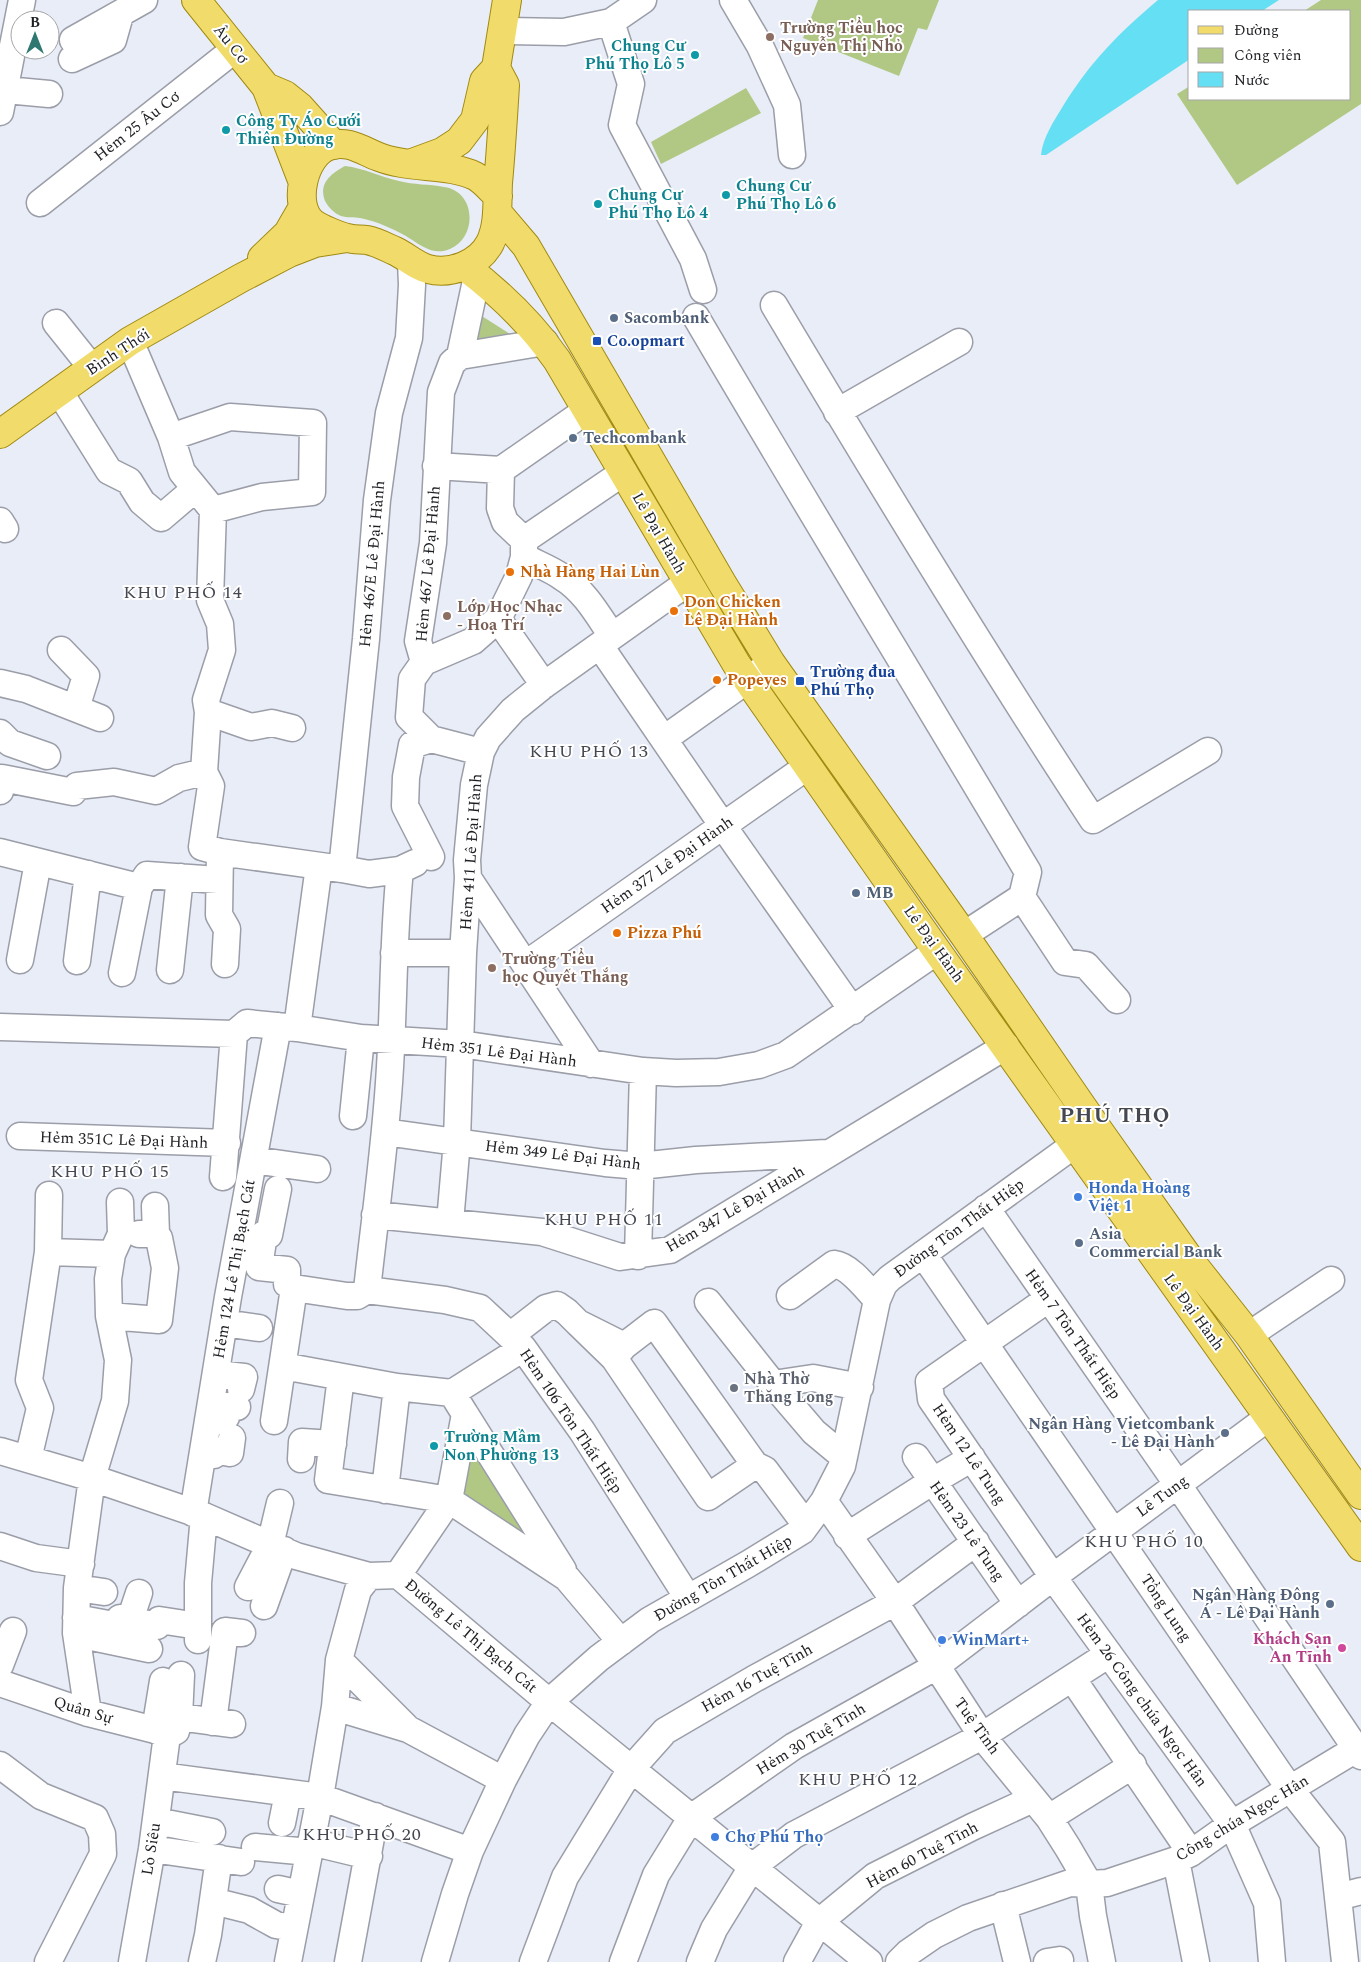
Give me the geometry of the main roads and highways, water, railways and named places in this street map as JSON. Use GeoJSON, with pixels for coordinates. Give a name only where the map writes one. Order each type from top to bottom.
{"type":"FeatureCollection","features":[{"type":"Feature","properties":{"kind":"main road","name":"Âu Cơ"},"geometry":{"type":"LineString","coordinates":[[196,0],[266,87],[302,180],[301,190],[304,207]]}},
{"type":"Feature","properties":{"kind":"main road"},"geometry":{"type":"LineString","coordinates":[[408,164],[442,152],[459,141],[475,120],[484,81],[496,68],[507,0]]}},
{"type":"Feature","properties":{"kind":"main road"},"geometry":{"type":"LineString","coordinates":[[304,207],[312,223],[347,238],[376,242],[428,269],[470,271],[490,244],[497,204],[505,85],[496,68]]}},
{"type":"Feature","properties":{"kind":"main road","name":"Âu Cơ"},"geometry":{"type":"LineString","coordinates":[[266,87],[285,95],[300,107],[334,145]]}},
{"type":"Feature","properties":{"kind":"main road"},"geometry":{"type":"LineString","coordinates":[[302,180],[316,155],[328,146],[334,145]]}},
{"type":"Feature","properties":{"kind":"main road","name":"Lê Đại Hành"},"geometry":{"type":"LineString","coordinates":[[334,145],[356,146],[388,161],[457,170],[476,176],[526,246],[770,663],[964,935],[1196,1268],[1249,1335],[1358,1488]]}},
{"type":"Feature","properties":{"kind":"main road","name":"Bình Thới"},"geometry":{"type":"LineString","coordinates":[[241,278],[288,232],[304,207]]}},
{"type":"Feature","properties":{"kind":"main road","name":"Bình Thới"},"geometry":{"type":"LineString","coordinates":[[0,434],[130,341],[241,278],[315,242],[347,238]]}},
{"type":"Feature","properties":{"kind":"main road","name":"Lê Đại Hành"},"geometry":{"type":"LineString","coordinates":[[470,271],[527,322],[545,342],[569,377],[687,583],[747,680],[937,951],[1361,1547]]}},
{"type":"Feature","properties":{"kind":"main road"},"geometry":{"type":"LineString","coordinates":[[937,951],[964,935]]}},
{"type":"Feature","properties":{"kind":"water"},"geometry":{"type":"Polygon","coordinates":[[[1158,0],[1279,0],[1264,10],[1188,10],[1188,60],[1046,155],[1041,155],[1046,136],[1073,90],[1106,49],[1158,0]]]}},
{"type":"Feature","properties":{"kind":"place","name":"Trường Tiểu học Nguyễn Thị Nhỏ"},"geometry":{"type":"Point","coordinates":[770,37]}},
{"type":"Feature","properties":{"kind":"place","name":"Chung Cư Phú Thọ Lô 5"},"geometry":{"type":"Point","coordinates":[695,55]}},
{"type":"Feature","properties":{"kind":"place","name":"Công Ty Áo Cưới Thiên Đường"},"geometry":{"type":"Point","coordinates":[226,130]}},
{"type":"Feature","properties":{"kind":"place","name":"Chung Cư Phú Thọ Lô 6"},"geometry":{"type":"Point","coordinates":[726,195]}},
{"type":"Feature","properties":{"kind":"place","name":"Chung Cư Phú Thọ Lô 4"},"geometry":{"type":"Point","coordinates":[598,204]}},
{"type":"Feature","properties":{"kind":"place","name":"Sacombank"},"geometry":{"type":"Point","coordinates":[614,318]}},
{"type":"Feature","properties":{"kind":"place","name":"Co.opmart"},"geometry":{"type":"Point","coordinates":[597,341]}},
{"type":"Feature","properties":{"kind":"place","name":"Techcombank"},"geometry":{"type":"Point","coordinates":[573,438]}},
{"type":"Feature","properties":{"kind":"place","name":"Nhà Hàng Hai Lùn"},"geometry":{"type":"Point","coordinates":[510,572]}},
{"type":"Feature","properties":{"kind":"place","name":"Don Chicken Lê Đại Hành"},"geometry":{"type":"Point","coordinates":[674,611]}},
{"type":"Feature","properties":{"kind":"place","name":"Lớp Học Nhạc - Hoạ Trí"},"geometry":{"type":"Point","coordinates":[447,616]}},
{"type":"Feature","properties":{"kind":"place","name":"Popeyes"},"geometry":{"type":"Point","coordinates":[717,680]}},
{"type":"Feature","properties":{"kind":"place","name":"Trường đua Phú Thọ"},"geometry":{"type":"Point","coordinates":[800,681]}},
{"type":"Feature","properties":{"kind":"place","name":"MB"},"geometry":{"type":"Point","coordinates":[856,893]}},
{"type":"Feature","properties":{"kind":"place","name":"Pizza Phú"},"geometry":{"type":"Point","coordinates":[617,933]}},
{"type":"Feature","properties":{"kind":"place","name":"Trường Tiểu học Quyết Thắng"},"geometry":{"type":"Point","coordinates":[492,968]}},
{"type":"Feature","properties":{"kind":"place","name":"Honda Hoàng Việt 1"},"geometry":{"type":"Point","coordinates":[1078,1197]}},
{"type":"Feature","properties":{"kind":"place","name":"Asia Commercial Bank"},"geometry":{"type":"Point","coordinates":[1079,1243]}},
{"type":"Feature","properties":{"kind":"place","name":"Nhà Thờ Thăng Long"},"geometry":{"type":"Point","coordinates":[734,1388]}},
{"type":"Feature","properties":{"kind":"place","name":"Ngân Hàng Vietcombank - Lê Đại Hành"},"geometry":{"type":"Point","coordinates":[1225,1433]}},
{"type":"Feature","properties":{"kind":"place","name":"Trường Mầm Non Phường 13"},"geometry":{"type":"Point","coordinates":[434,1446]}},
{"type":"Feature","properties":{"kind":"place","name":"Ngân Hàng Đông Á - Lê Đại Hành"},"geometry":{"type":"Point","coordinates":[1330,1604]}},
{"type":"Feature","properties":{"kind":"place","name":"WinMart+"},"geometry":{"type":"Point","coordinates":[942,1640]}},
{"type":"Feature","properties":{"kind":"place","name":"Khách Sạn An Tĩnh"},"geometry":{"type":"Point","coordinates":[1342,1648]}},
{"type":"Feature","properties":{"kind":"place","name":"Chợ Phú Thọ"},"geometry":{"type":"Point","coordinates":[715,1837]}},
{"type":"Feature","properties":{"kind":"district","name":"KHU PHỐ 14"},"geometry":{"type":"Point","coordinates":[183,592]}},
{"type":"Feature","properties":{"kind":"district","name":"KHU PHỐ 13"},"geometry":{"type":"Point","coordinates":[589,751]}},
{"type":"Feature","properties":{"kind":"district","name":"PHÚ THỌ"},"geometry":{"type":"Point","coordinates":[1115,1116]}},
{"type":"Feature","properties":{"kind":"district","name":"KHU PHỐ 15"},"geometry":{"type":"Point","coordinates":[110,1171]}},
{"type":"Feature","properties":{"kind":"district","name":"KHU PHỐ 11"},"geometry":{"type":"Point","coordinates":[604,1219]}},
{"type":"Feature","properties":{"kind":"district","name":"KHU PHỐ 10"},"geometry":{"type":"Point","coordinates":[1144,1541]}},
{"type":"Feature","properties":{"kind":"district","name":"KHU PHỐ 12"},"geometry":{"type":"Point","coordinates":[858,1779]}},
{"type":"Feature","properties":{"kind":"district","name":"KHU PHỐ 20"},"geometry":{"type":"Point","coordinates":[362,1834]}}]}
